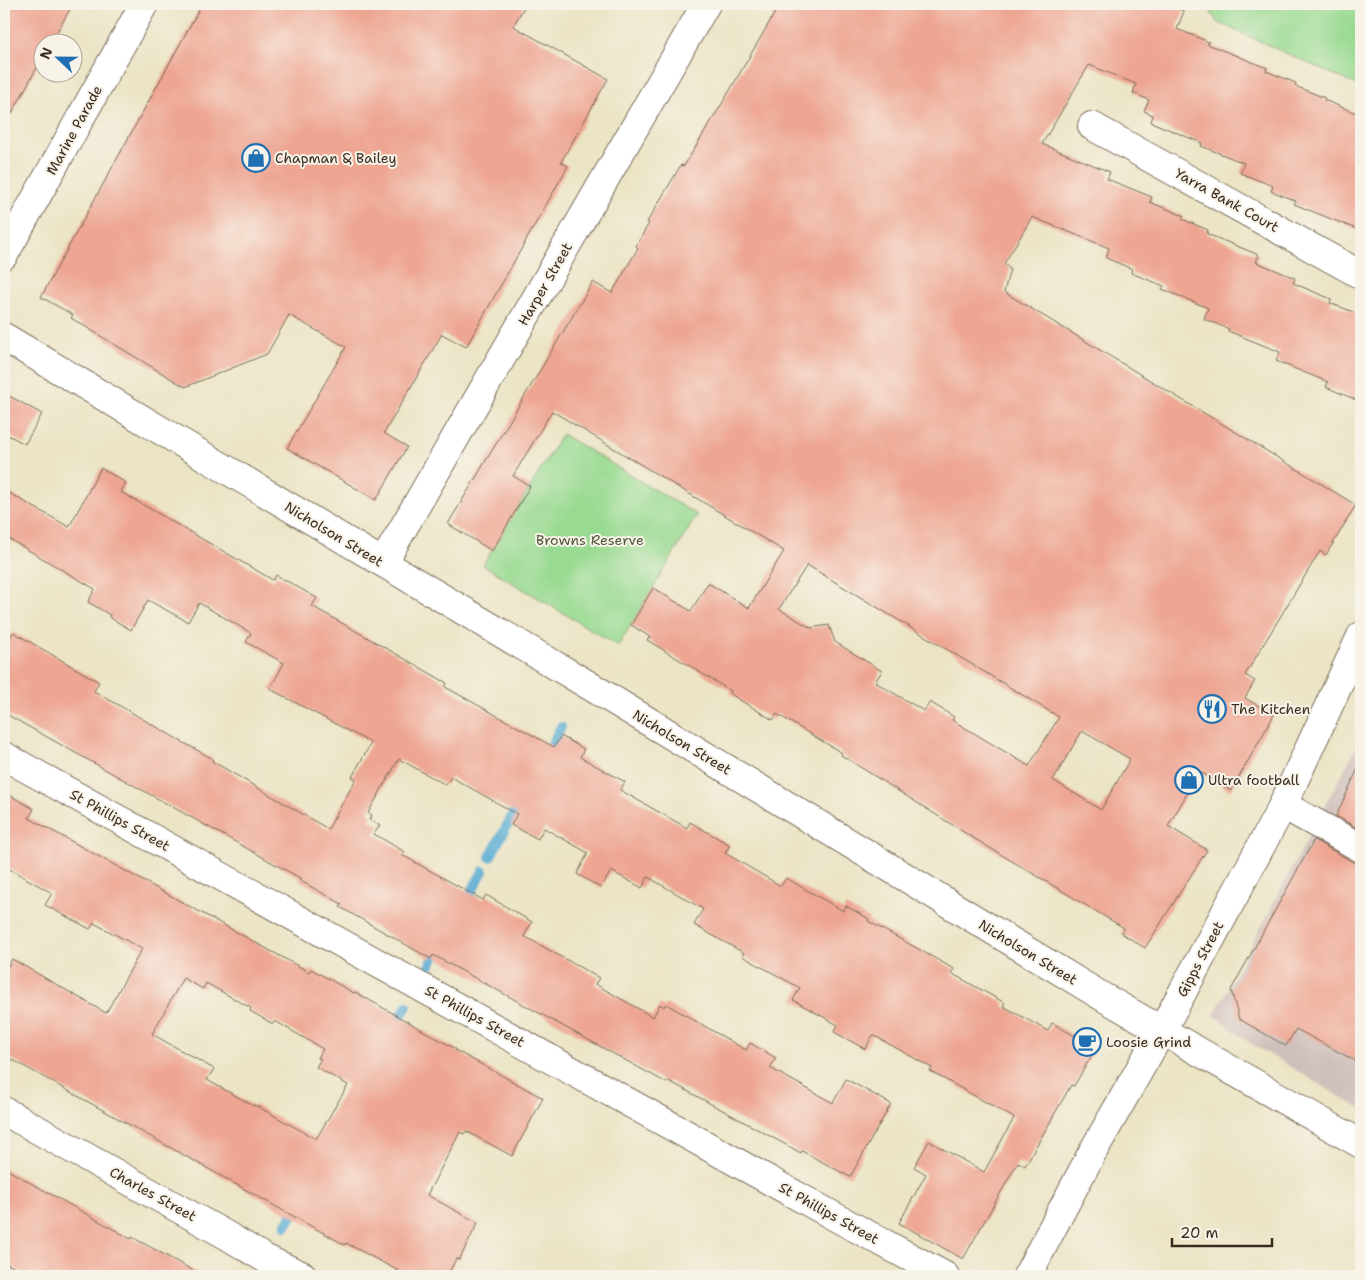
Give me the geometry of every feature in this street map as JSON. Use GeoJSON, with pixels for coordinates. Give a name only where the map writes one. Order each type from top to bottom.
{"type":"FeatureCollection","features":[{"type":"Feature","properties":{"kind":"street","name":"Marine Parade"},"geometry":{"type":"LineString","coordinates":[[4,256],[144,4]]}},
{"type":"Feature","properties":{"kind":"street","name":"Harper Street"},"geometry":{"type":"LineString","coordinates":[[383,563],[706,4]]}},
{"type":"Feature","properties":{"kind":"street","name":"Yarra Bank Court"},"geometry":{"type":"LineString","coordinates":[[1092,126],[1361,275]]}},
{"type":"Feature","properties":{"kind":"street","name":"Nicholson Street"},"geometry":{"type":"LineString","coordinates":[[4,337],[590,686],[1161,1032],[1361,1144]]}},
{"type":"Feature","properties":{"kind":"street","name":"Gipps Street"},"geometry":{"type":"LineString","coordinates":[[1027,1276],[1092,1153],[1161,1032],[1283,804],[1361,636]]}},
{"type":"Feature","properties":{"kind":"street","name":"St Phillips Street"},"geometry":{"type":"LineString","coordinates":[[4,756],[945,1276]]}},
{"type":"Feature","properties":{"kind":"street"},"geometry":{"type":"LineString","coordinates":[[1283,804],[1361,848]]}},
{"type":"Feature","properties":{"kind":"street","name":"Charles Street"},"geometry":{"type":"LineString","coordinates":[[4,1111],[218,1230],[266,1260],[303,1276]]}},
{"type":"Feature","properties":{"kind":"shaded area"},"geometry":{"type":"Polygon","coordinates":[[[1361,738],[1361,1109],[1247,1041],[1214,1015],[1361,738]]]}},
{"type":"Feature","properties":{"kind":"green space"},"geometry":{"type":"Polygon","coordinates":[[[1206,4],[1361,4],[1361,87],[1217,22],[1206,4]]]}},
{"type":"Feature","properties":{"kind":"green space","name":"Browns Reserve"},"geometry":{"type":"Polygon","coordinates":[[[562,434],[697,515],[618,646],[483,565],[562,434]]]}},
{"type":"Feature","properties":{"kind":"building"},"geometry":{"type":"Polygon","coordinates":[[[4,4],[73,4],[57,32],[32,32],[32,76],[4,128],[4,4]]]}},
{"type":"Feature","properties":{"kind":"building"},"geometry":{"type":"Polygon","coordinates":[[[202,4],[526,4],[513,26],[608,79],[561,162],[568,166],[466,347],[442,334],[384,433],[407,447],[376,500],[287,448],[346,347],[289,315],[267,354],[185,387],[71,318],[73,315],[41,297],[202,4]]]}},
{"type":"Feature","properties":{"kind":"building"},"geometry":{"type":"Polygon","coordinates":[[[780,4],[1166,4],[1184,11],[1177,29],[1209,42],[1207,44],[1267,68],[1266,71],[1296,83],[1295,86],[1361,115],[1361,231],[1294,204],[1296,201],[1271,191],[1273,186],[1240,173],[1244,163],[1201,146],[1202,143],[1151,122],[1153,115],[1144,111],[1149,100],[1133,93],[1136,84],[1089,65],[1042,144],[1110,172],[1107,179],[1152,197],[1150,202],[1184,216],[1182,219],[1208,230],[1207,234],[1259,255],[1256,262],[1295,278],[1293,283],[1331,299],[1330,303],[1361,315],[1361,402],[1326,387],[1328,382],[1276,361],[1280,352],[1204,319],[1208,308],[1162,289],[1164,286],[1131,273],[1132,269],[1106,258],[1109,248],[1032,217],[1004,264],[1010,269],[1004,292],[1356,505],[1326,555],[1320,551],[1245,675],[1255,681],[1245,698],[1274,715],[1231,791],[1200,772],[1168,826],[1207,850],[1145,948],[1121,933],[1124,928],[970,836],[841,755],[842,753],[777,714],[773,720],[738,699],[730,693],[731,691],[647,640],[650,637],[631,625],[653,588],[691,611],[708,583],[749,608],[784,551],[552,411],[513,476],[530,486],[492,551],[448,524],[593,282],[612,293],[638,248],[636,246],[649,223],[647,222],[681,165],[684,166],[780,4]],[[807,565],[779,609],[811,628],[829,625],[835,642],[882,671],[875,682],[924,711],[930,702],[954,717],[952,720],[1029,766],[1059,717],[807,565]],[[1082,731],[1053,780],[1101,810],[1130,759],[1082,731]]]}},
{"type":"Feature","properties":{"kind":"building"},"geometry":{"type":"Polygon","coordinates":[[[4,393],[42,414],[25,444],[4,433],[4,393]]]}},
{"type":"Feature","properties":{"kind":"building"},"geometry":{"type":"Polygon","coordinates":[[[101,468],[126,483],[121,492],[273,580],[276,575],[317,598],[312,606],[447,683],[445,687],[554,747],[561,736],[584,749],[580,757],[625,782],[620,790],[687,828],[690,822],[730,845],[725,853],[781,886],[786,878],[843,911],[846,906],[869,919],[868,921],[954,969],[951,973],[1005,1003],[1003,1006],[1048,1031],[1052,1023],[1096,1048],[1074,1086],[1071,1085],[1025,1166],[1018,1162],[963,1259],[899,1223],[926,1174],[914,1167],[929,1141],[984,1172],[1014,1118],[930,1071],[932,1068],[873,1035],[865,1049],[834,1032],[838,1025],[793,1000],[800,988],[742,956],[744,953],[694,925],[703,909],[648,877],[642,888],[611,871],[601,888],[577,874],[588,853],[544,828],[538,839],[511,825],[517,814],[451,777],[446,785],[399,759],[368,813],[372,815],[369,820],[380,825],[374,834],[405,852],[402,855],[483,900],[486,895],[532,922],[524,936],[599,978],[595,984],[653,1017],[660,1004],[664,1007],[666,1004],[746,1050],[750,1043],[776,1058],[770,1068],[833,1103],[846,1079],[891,1104],[850,1177],[802,1151],[801,1153],[669,1081],[667,1083],[433,955],[431,959],[340,907],[342,904],[299,880],[300,878],[4,713],[4,649],[13,632],[99,682],[94,691],[213,759],[212,761],[328,829],[356,779],[352,777],[371,743],[270,689],[284,663],[246,642],[251,633],[199,603],[188,622],[148,600],[131,630],[88,602],[95,589],[4,536],[4,490],[69,527],[101,468]]]}},
{"type":"Feature","properties":{"kind":"building"},"geometry":{"type":"Polygon","coordinates":[[[1361,762],[1361,830],[1336,816],[1361,762]]]}},
{"type":"Feature","properties":{"kind":"building"},"geometry":{"type":"Polygon","coordinates":[[[4,792],[34,809],[29,818],[309,972],[311,969],[355,992],[543,1098],[512,1156],[466,1131],[464,1134],[460,1132],[427,1195],[478,1223],[459,1260],[456,1259],[447,1276],[408,1276],[346,1243],[345,1245],[4,1055],[4,973],[12,959],[106,1013],[142,949],[94,923],[90,929],[45,905],[52,893],[4,866],[4,792]],[[183,978],[152,1034],[214,1069],[207,1080],[316,1139],[348,1085],[316,1067],[321,1059],[318,1058],[323,1049],[275,1021],[273,1024],[250,1011],[251,1008],[206,983],[203,989],[183,978]]]}},
{"type":"Feature","properties":{"kind":"building"},"geometry":{"type":"Polygon","coordinates":[[[1314,840],[1353,862],[1361,864],[1361,1064],[1296,1029],[1286,1046],[1239,1019],[1231,990],[1314,840]]]}},
{"type":"Feature","properties":{"kind":"building"},"geometry":{"type":"Polygon","coordinates":[[[4,1168],[131,1239],[132,1237],[203,1276],[29,1276],[4,1262],[4,1168]]]}},
{"type":"Feature","properties":{"kind":"waterway"},"geometry":{"type":"LineString","coordinates":[[545,757],[561,727]]}},
{"type":"Feature","properties":{"kind":"waterway"},"geometry":{"type":"LineString","coordinates":[[490,857],[521,800]]}},
{"type":"Feature","properties":{"kind":"waterway"},"geometry":{"type":"LineString","coordinates":[[464,905],[483,871]]}},
{"type":"Feature","properties":{"kind":"waterway"},"geometry":{"type":"LineString","coordinates":[[430,965],[440,946]]}},
{"type":"Feature","properties":{"kind":"waterway"},"geometry":{"type":"LineString","coordinates":[[394,1028],[407,1006]]}},
{"type":"Feature","properties":{"kind":"waterway"},"geometry":{"type":"LineString","coordinates":[[286,1226],[299,1203]]}},
{"type":"Feature","properties":{"kind":"place","name":"Chapman & Bailey"},"geometry":{"type":"Point","coordinates":[256,158]}},
{"type":"Feature","properties":{"kind":"place","name":"The Kitchen"},"geometry":{"type":"Point","coordinates":[1212,709]}},
{"type":"Feature","properties":{"kind":"place","name":"Ultra football"},"geometry":{"type":"Point","coordinates":[1189,780]}},
{"type":"Feature","properties":{"kind":"place","name":"Loosie Grind"},"geometry":{"type":"Point","coordinates":[1087,1042]}}]}
